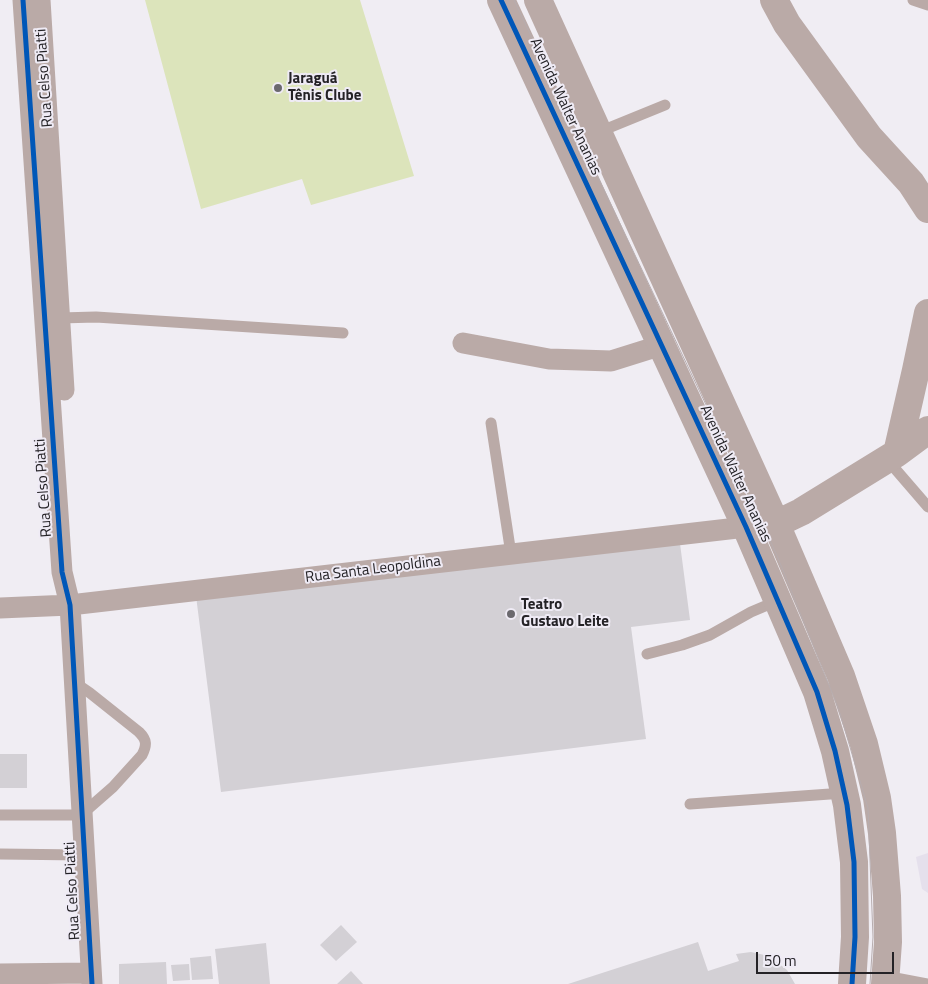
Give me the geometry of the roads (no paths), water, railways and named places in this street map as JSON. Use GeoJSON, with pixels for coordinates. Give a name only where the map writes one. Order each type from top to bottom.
{"type":"FeatureCollection","features":[{"type":"Feature","properties":{"kind":"street","name":"Rua Celso Piatti"},"geometry":{"type":"LineString","coordinates":[[23,0],[62,572],[70,605],[91,979]]}},
{"type":"Feature","properties":{"kind":"street","name":"Rua Celso Piatti"},"geometry":{"type":"LineString","coordinates":[[40,0],[76,570],[70,605]]}},
{"type":"Feature","properties":{"kind":"street","name":"Avenida Walter Ananias"},"geometry":{"type":"LineString","coordinates":[[502,0],[746,527],[817,692],[835,751],[847,805],[854,862],[855,938],[852,984]]}},
{"type":"Feature","properties":{"kind":"street","name":"Avenida Walter Ananias"},"geometry":{"type":"LineString","coordinates":[[538,0],[776,524],[841,676],[864,744],[877,798],[882,833],[887,905],[888,942],[885,980]]}},
{"type":"Feature","properties":{"kind":"street"},"geometry":{"type":"LineString","coordinates":[[774,0],[787,24],[869,137],[919,189],[928,209]]}},
{"type":"Feature","properties":{"kind":"street"},"geometry":{"type":"LineString","coordinates":[[892,456],[916,370],[928,313]]}},
{"type":"Feature","properties":{"kind":"street"},"geometry":{"type":"LineString","coordinates":[[463,343],[549,359],[611,360],[662,345]]}},
{"type":"Feature","properties":{"kind":"street"},"geometry":{"type":"LineString","coordinates":[[916,370],[920,384],[928,397]]}},
{"type":"Feature","properties":{"kind":"street"},"geometry":{"type":"LineString","coordinates":[[776,524],[800,512],[892,456],[928,430]]}},
{"type":"Feature","properties":{"kind":"street","name":"Rua Santa Leopoldina"},"geometry":{"type":"LineString","coordinates":[[0,608],[70,605],[746,527]]}},
{"type":"Feature","properties":{"kind":"street"},"geometry":{"type":"LineString","coordinates":[[0,974],[22,979],[91,979]]}},
{"type":"Feature","properties":{"kind":"lane"},"geometry":{"type":"LineString","coordinates":[[914,0],[928,5]]}},
{"type":"Feature","properties":{"kind":"lane"},"geometry":{"type":"LineString","coordinates":[[598,134],[665,105]]}},
{"type":"Feature","properties":{"kind":"lane"},"geometry":{"type":"LineString","coordinates":[[60,318],[96,318],[343,333]]}},
{"type":"Feature","properties":{"kind":"lane"},"geometry":{"type":"LineString","coordinates":[[491,423],[511,554]]}},
{"type":"Feature","properties":{"kind":"lane"},"geometry":{"type":"LineString","coordinates":[[892,456],[897,472],[928,506]]}},
{"type":"Feature","properties":{"kind":"lane"},"geometry":{"type":"LineString","coordinates":[[647,654],[710,635],[777,600]]}},
{"type":"Feature","properties":{"kind":"lane"},"geometry":{"type":"LineString","coordinates":[[0,815],[81,815],[113,786],[142,755],[146,743],[144,737],[74,682]]}},
{"type":"Feature","properties":{"kind":"lane"},"geometry":{"type":"LineString","coordinates":[[690,804],[844,793]]}},
{"type":"Feature","properties":{"kind":"lane"},"geometry":{"type":"LineString","coordinates":[[0,854],[84,856]]}},
{"type":"Feature","properties":{"kind":"lane"},"geometry":{"type":"LineString","coordinates":[[885,980],[928,984]]}},
{"type":"Feature","properties":{"kind":"tram line"},"geometry":{"type":"LineString","coordinates":[[514,0],[764,527],[839,710],[868,808],[873,937],[870,984]]}},
{"type":"Feature","properties":{"kind":"place","name":"Jaraguá Tênis Clube"},"geometry":{"type":"Point","coordinates":[278,88]}},
{"type":"Feature","properties":{"kind":"place","name":"Teatro Gustavo Leite"},"geometry":{"type":"Point","coordinates":[511,614]}}]}
